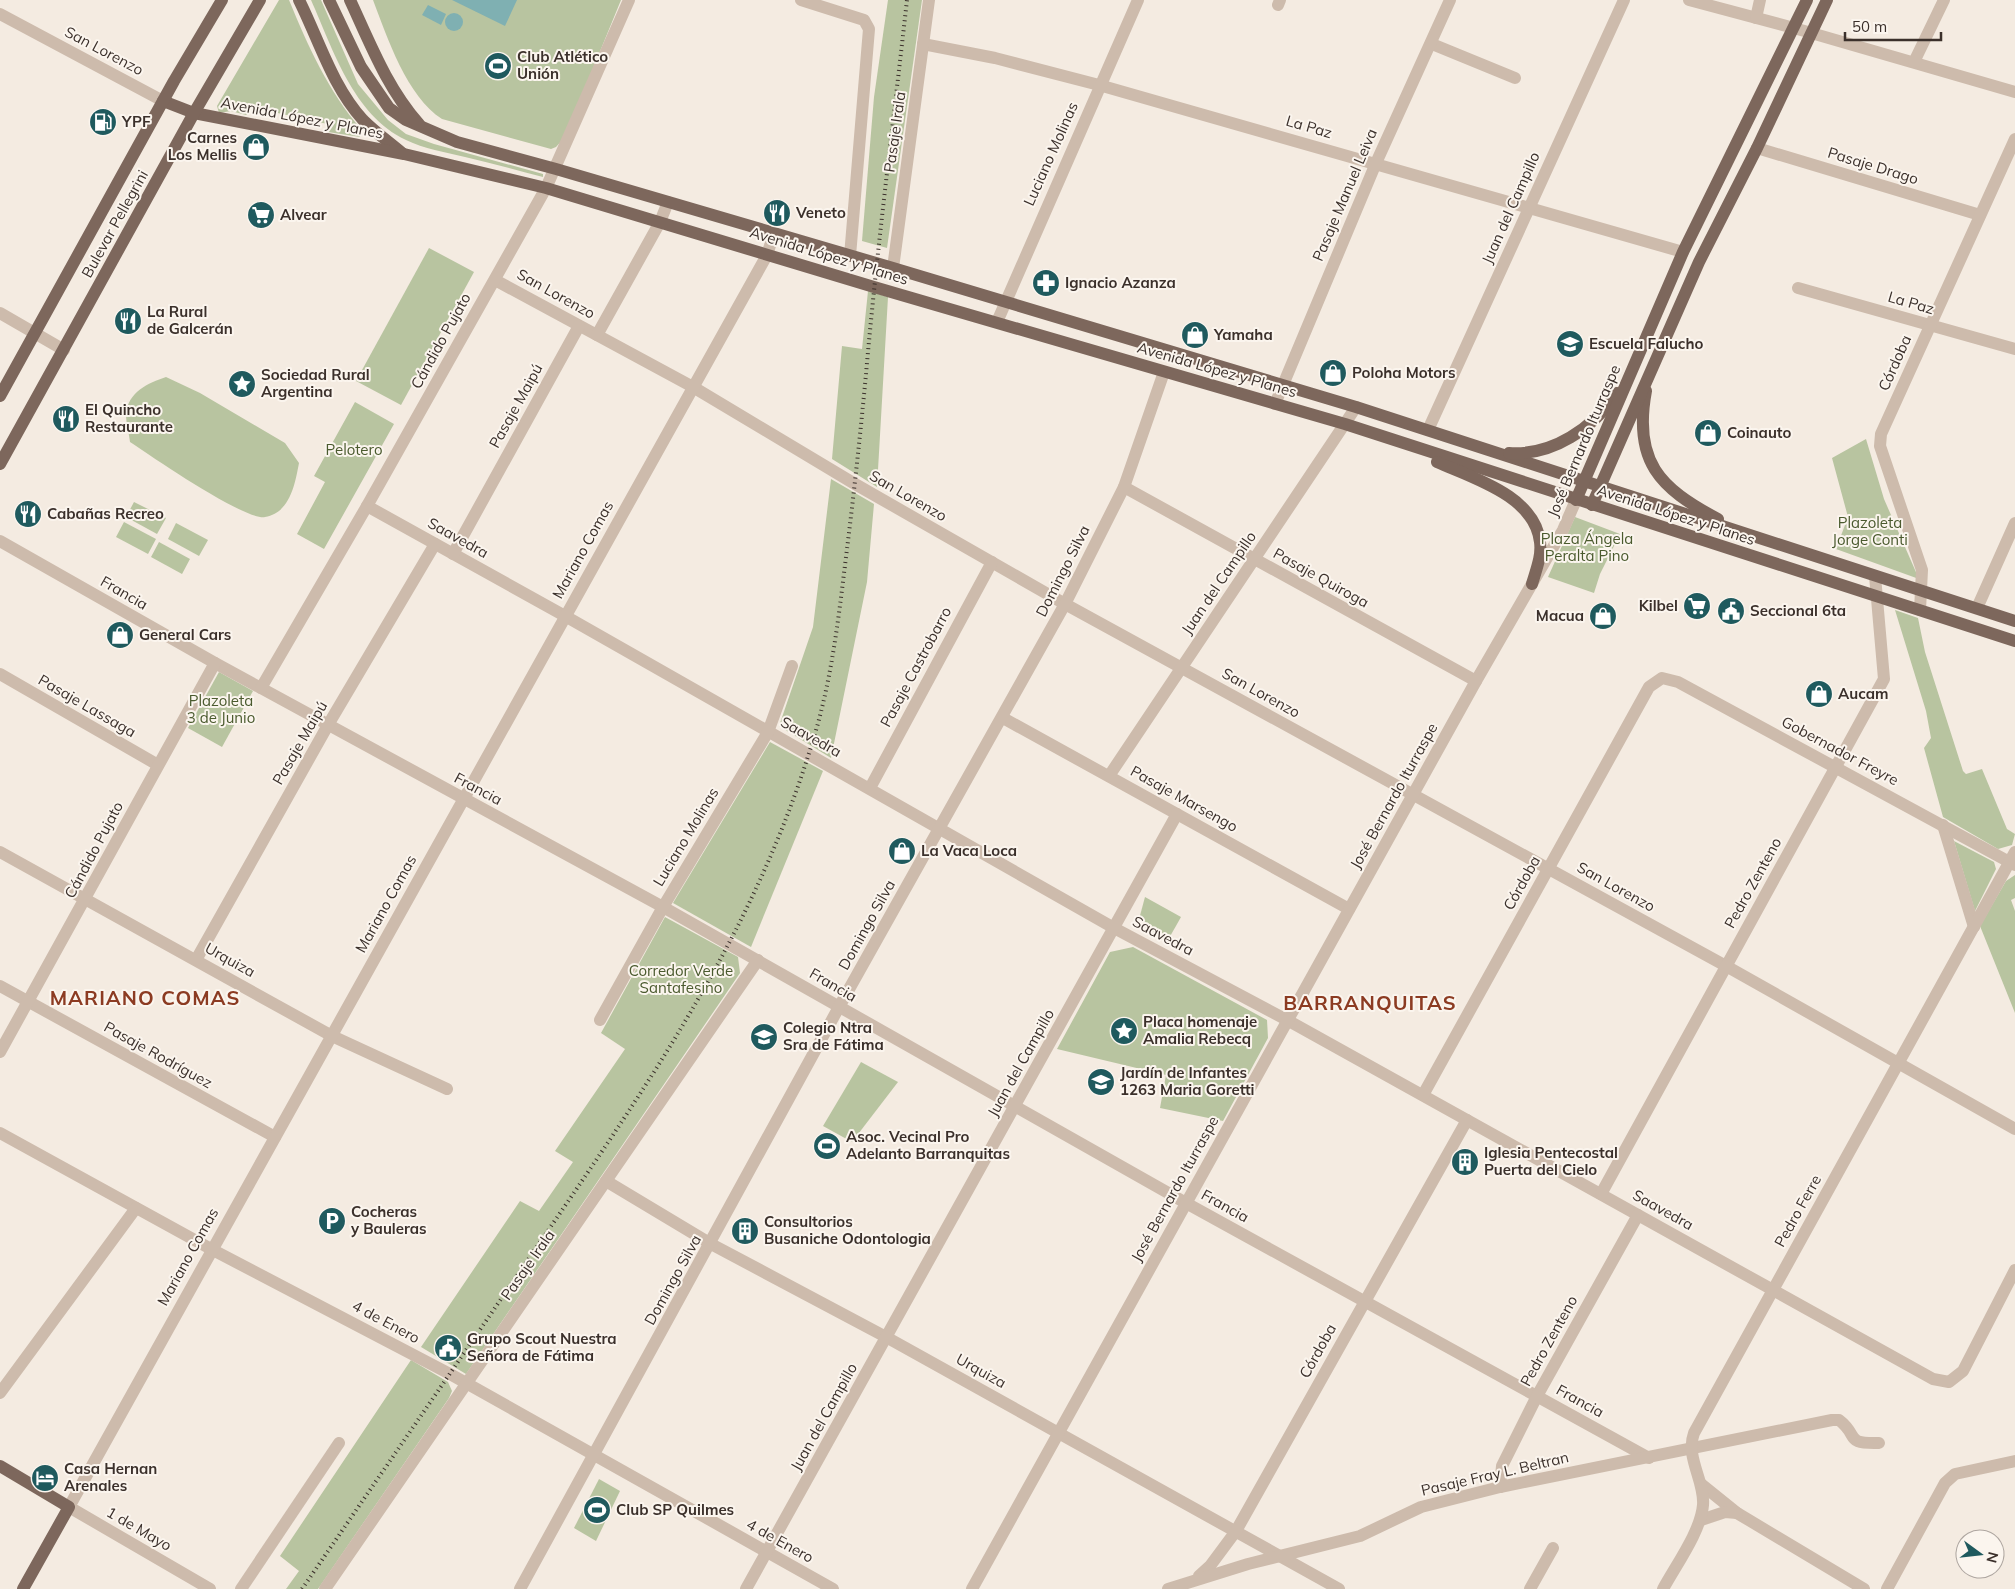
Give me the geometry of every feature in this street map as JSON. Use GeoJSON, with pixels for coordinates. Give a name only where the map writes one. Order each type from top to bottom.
{"type":"FeatureCollection","features":[{"type":"Feature","properties":{"kind":"main road","name":"Bulevar Pellegrini"},"geometry":{"type":"LineString","coordinates":[[0,396],[163,101],[222,0]]}},
{"type":"Feature","properties":{"kind":"main road","name":"Bulevar Pellegrini"},"geometry":{"type":"LineString","coordinates":[[0,464],[194,113],[260,0]]}},
{"type":"Feature","properties":{"kind":"main road","name":"Avenida López y Planes"},"geometry":{"type":"LineString","coordinates":[[299,0],[332,72],[347,99],[375,131],[404,154]]}},
{"type":"Feature","properties":{"kind":"main road","name":"Avenida López y Planes"},"geometry":{"type":"LineString","coordinates":[[329,0],[361,67],[389,108],[406,120],[465,145],[556,169],[893,268],[1428,430],[2015,621]]}},
{"type":"Feature","properties":{"kind":"main road","name":"Avenida López y Planes"},"geometry":{"type":"LineString","coordinates":[[350,0],[387,78],[400,100],[422,127]]}},
{"type":"Feature","properties":{"kind":"main road","name":"José Bernardo Iturraspe"},"geometry":{"type":"LineString","coordinates":[[1576,500],[1683,252],[1807,0]]}},
{"type":"Feature","properties":{"kind":"main road"},"geometry":{"type":"LineString","coordinates":[[1592,506],[1653,363],[1714,229],[1757,148],[1827,0]]}},
{"type":"Feature","properties":{"kind":"main road","name":"San Lorenzo"},"geometry":{"type":"LineString","coordinates":[[163,101],[194,113]]}},
{"type":"Feature","properties":{"kind":"main road","name":"Avenida López y Planes"},"geometry":{"type":"LineString","coordinates":[[194,113],[404,154],[546,188],[767,255],[1345,424],[1592,506],[2015,642]]}},
{"type":"Feature","properties":{"kind":"main road"},"geometry":{"type":"LineString","coordinates":[[1494,452],[1534,451],[1562,441],[1584,429],[1606,408],[1640,354]]}},
{"type":"Feature","properties":{"kind":"main road"},"geometry":{"type":"LineString","coordinates":[[1653,363],[1644,406],[1643,430],[1647,455],[1655,472],[1673,490],[1696,506],[1756,537]]}},
{"type":"Feature","properties":{"kind":"main road"},"geometry":{"type":"LineString","coordinates":[[1388,438],[1494,489],[1522,507],[1534,524],[1540,543],[1532,584]]}},
{"type":"Feature","properties":{"kind":"main road","name":"1 de Mayo"},"geometry":{"type":"LineString","coordinates":[[0,1466],[69,1507]]}},
{"type":"Feature","properties":{"kind":"main road","name":"Mariano Comas"},"geometry":{"type":"LineString","coordinates":[[23,1589],[69,1507]]}},
{"type":"Feature","properties":{"kind":"street","name":"Cándido Pujato"},"geometry":{"type":"LineString","coordinates":[[261,688],[368,506],[546,188],[629,0]]}},
{"type":"Feature","properties":{"kind":"street"},"geometry":{"type":"LineString","coordinates":[[801,0],[864,20],[869,29],[850,256]]}},
{"type":"Feature","properties":{"kind":"street","name":"Pasaje Irala"},"geometry":{"type":"LineString","coordinates":[[893,268],[929,0]]}},
{"type":"Feature","properties":{"kind":"street","name":"Luciano Molinas"},"geometry":{"type":"LineString","coordinates":[[997,322],[1099,85],[1138,0]]}},
{"type":"Feature","properties":{"kind":"street","name":"Pasaje Manuel Leiva"},"geometry":{"type":"LineString","coordinates":[[1275,404],[1376,163],[1432,44],[1450,0]]}},
{"type":"Feature","properties":{"kind":"street","name":"Juan del Campillo"},"geometry":{"type":"LineString","coordinates":[[1428,430],[1624,0]]}},
{"type":"Feature","properties":{"kind":"street"},"geometry":{"type":"LineString","coordinates":[[1689,0],[1812,33],[2015,92]]}},
{"type":"Feature","properties":{"kind":"street"},"geometry":{"type":"LineString","coordinates":[[1756,18],[1760,0]]}},
{"type":"Feature","properties":{"kind":"street"},"geometry":{"type":"LineString","coordinates":[[1914,62],[1944,0]]}},
{"type":"Feature","properties":{"kind":"street","name":"San Lorenzo"},"geometry":{"type":"LineString","coordinates":[[0,14],[163,101]]}},
{"type":"Feature","properties":{"kind":"street","name":"La Paz"},"geometry":{"type":"LineString","coordinates":[[923,44],[995,58],[1099,85],[1683,252]]}},
{"type":"Feature","properties":{"kind":"street"},"geometry":{"type":"LineString","coordinates":[[1432,44],[1514,78]]}},
{"type":"Feature","properties":{"kind":"street","name":"Córdoba"},"geometry":{"type":"LineString","coordinates":[[1920,610],[1922,570],[1880,446],[1881,434],[2015,139]]}},
{"type":"Feature","properties":{"kind":"street","name":"Pasaje Drago"},"geometry":{"type":"LineString","coordinates":[[1757,148],[1980,215]]}},
{"type":"Feature","properties":{"kind":"street"},"geometry":{"type":"LineString","coordinates":[[597,335],[660,222],[668,202]]}},
{"type":"Feature","properties":{"kind":"street","name":"Mariano Comas"},"geometry":{"type":"LineString","coordinates":[[69,1507],[211,1249],[332,1036],[462,799],[767,255],[774,233]]}},
{"type":"Feature","properties":{"kind":"street","name":"San Lorenzo"},"geometry":{"type":"LineString","coordinates":[[495,280],[693,387],[855,484],[1065,604],[1414,797],[1726,966],[2015,1129]]}},
{"type":"Feature","properties":{"kind":"street","name":"La Paz"},"geometry":{"type":"LineString","coordinates":[[1798,288],[2015,349]]}},
{"type":"Feature","properties":{"kind":"street"},"geometry":{"type":"LineString","coordinates":[[0,313],[64,350]]}},
{"type":"Feature","properties":{"kind":"street","name":"Pasaje Maipú"},"geometry":{"type":"LineString","coordinates":[[453,554],[579,326]]}},
{"type":"Feature","properties":{"kind":"street","name":"Domingo Silva"},"geometry":{"type":"LineString","coordinates":[[520,1589],[711,1244],[839,1007],[1003,718],[1065,604],[1124,487],[1164,372]]}},
{"type":"Feature","properties":{"kind":"street","name":"Juan del Campillo"},"geometry":{"type":"LineString","coordinates":[[1108,776],[1356,408]]}},
{"type":"Feature","properties":{"kind":"street","name":"Pasaje Quiroga"},"geometry":{"type":"LineString","coordinates":[[1124,487],[1476,681]]}},
{"type":"Feature","properties":{"kind":"street","name":"José Bernardo Iturraspe"},"geometry":{"type":"LineString","coordinates":[[972,1589],[1287,1020],[1414,797],[1476,681],[1564,530],[1576,500]]}},
{"type":"Feature","properties":{"kind":"street","name":"Saavedra"},"geometry":{"type":"LineString","coordinates":[[368,506],[870,788],[1114,928],[1287,1020],[1933,1379],[1949,1382],[1963,1372],[2015,1270]]}},
{"type":"Feature","properties":{"kind":"street"},"geometry":{"type":"LineString","coordinates":[[1977,608],[2015,523]]}},
{"type":"Feature","properties":{"kind":"street","name":"Francia"},"geometry":{"type":"LineString","coordinates":[[0,541],[215,663],[758,960],[1186,1203],[1650,1458]]}},
{"type":"Feature","properties":{"kind":"street","name":"Pasaje Maipú"},"geometry":{"type":"LineString","coordinates":[[196,960],[328,725],[435,544]]}},
{"type":"Feature","properties":{"kind":"street","name":"Pasaje Castrobarro"},"geometry":{"type":"LineString","coordinates":[[870,788],[992,562]]}},
{"type":"Feature","properties":{"kind":"street","name":"Pedro Zenteno"},"geometry":{"type":"LineString","coordinates":[[1601,1194],[1884,679],[1876,576]]}},
{"type":"Feature","properties":{"kind":"street","name":"Cándido Pujato"},"geometry":{"type":"LineString","coordinates":[[0,1052],[86,900],[215,663]]}},
{"type":"Feature","properties":{"kind":"street","name":"Luciano Molinas"},"geometry":{"type":"LineString","coordinates":[[600,1020],[663,907],[768,732],[792,666]]}},
{"type":"Feature","properties":{"kind":"street","name":"Pasaje Lassaga"},"geometry":{"type":"LineString","coordinates":[[0,674],[158,765]]}},
{"type":"Feature","properties":{"kind":"street","name":"Gobernador Freyre"},"geometry":{"type":"LineString","coordinates":[[1649,687],[1662,678],[1673,679],[1943,825],[2013,859]]}},
{"type":"Feature","properties":{"kind":"street","name":"Córdoba"},"geometry":{"type":"LineString","coordinates":[[1423,1095],[1649,687]]}},
{"type":"Feature","properties":{"kind":"street","name":"Pasaje Marsengo"},"geometry":{"type":"LineString","coordinates":[[1003,718],[1349,909]]}},
{"type":"Feature","properties":{"kind":"street","name":"Juan del Campillo"},"geometry":{"type":"LineString","coordinates":[[746,1589],[1177,814]]}},
{"type":"Feature","properties":{"kind":"street"},"geometry":{"type":"LineString","coordinates":[[1943,825],[1974,926]]}},
{"type":"Feature","properties":{"kind":"street","name":"Urquiza"},"geometry":{"type":"LineString","coordinates":[[0,852],[332,1036],[447,1089]]}},
{"type":"Feature","properties":{"kind":"street","name":"Pedro Ferre"},"geometry":{"type":"LineString","coordinates":[[1691,1448],[1694,1433],[1974,926],[2013,859]]}},
{"type":"Feature","properties":{"kind":"street","name":"Pasaje Irala"},"geometry":{"type":"LineString","coordinates":[[325,1589],[758,960]]}},
{"type":"Feature","properties":{"kind":"street","name":"Pasaje Rodríguez"},"geometry":{"type":"LineString","coordinates":[[0,986],[274,1138]]}},
{"type":"Feature","properties":{"kind":"street","name":"Córdoba"},"geometry":{"type":"LineString","coordinates":[[1185,1589],[1210,1566],[1236,1531],[1467,1120]]}},
{"type":"Feature","properties":{"kind":"street","name":"4 de Enero"},"geometry":{"type":"LineString","coordinates":[[0,1133],[211,1249],[466,1384],[834,1589]]}},
{"type":"Feature","properties":{"kind":"street","name":"Urquiza"},"geometry":{"type":"LineString","coordinates":[[606,1181],[711,1244],[886,1337],[1339,1589]]}},
{"type":"Feature","properties":{"kind":"street"},"geometry":{"type":"LineString","coordinates":[[0,1393],[136,1208]]}},
{"type":"Feature","properties":{"kind":"street","name":"Pedro Zenteno"},"geometry":{"type":"LineString","coordinates":[[1500,1487],[1502,1466],[1537,1396],[1638,1215]]}},
{"type":"Feature","properties":{"kind":"street","name":"Pasaje Fray L. Beltran"},"geometry":{"type":"LineString","coordinates":[[1168,1589],[1360,1536],[1421,1507],[1500,1487],[1839,1420],[1844,1424],[1853,1440],[1860,1443],[1879,1443]]}},
{"type":"Feature","properties":{"kind":"street"},"geometry":{"type":"LineString","coordinates":[[241,1589],[339,1443]]}},
{"type":"Feature","properties":{"kind":"street"},"geometry":{"type":"LineString","coordinates":[[1663,1589],[1701,1520],[1704,1503],[1691,1448]]}},
{"type":"Feature","properties":{"kind":"street"},"geometry":{"type":"LineString","coordinates":[[1887,1589],[1945,1483],[1954,1474],[2015,1461]]}},
{"type":"Feature","properties":{"kind":"street"},"geometry":{"type":"LineString","coordinates":[[1701,1484],[1737,1513],[1864,1589]]}},
{"type":"Feature","properties":{"kind":"street","name":"1 de Mayo"},"geometry":{"type":"LineString","coordinates":[[69,1507],[210,1589]]}},
{"type":"Feature","properties":{"kind":"street"},"geometry":{"type":"LineString","coordinates":[[1701,1520],[1725,1512],[1737,1513]]}},
{"type":"Feature","properties":{"kind":"street"},"geometry":{"type":"LineString","coordinates":[[1530,1589],[1553,1548]]}},
{"type":"Feature","properties":{"kind":"green space"},"geometry":{"type":"Polygon","coordinates":[[[279,0],[289,0],[311,51],[329,84],[361,129],[360,137],[328,132],[332,125],[255,108],[246,115],[231,111],[219,113],[217,106],[279,0]]]}},
{"type":"Feature","properties":{"kind":"green space"},"geometry":{"type":"Polygon","coordinates":[[[311,0],[321,0],[358,84],[388,120],[406,134],[434,144],[543,174],[543,177],[427,148],[406,140],[388,129],[358,98],[337,59],[311,0]]]}},
{"type":"Feature","properties":{"kind":"green space","name":"Club Atlético Unión"},"geometry":{"type":"Polygon","coordinates":[[[373,0],[621,0],[565,137],[556,147],[551,149],[442,119],[430,109],[408,81],[392,48],[373,0]]]}},
{"type":"Feature","properties":{"kind":"green space"},"geometry":{"type":"Polygon","coordinates":[[[888,0],[922,0],[887,248],[862,241],[874,97],[888,0]]]}},
{"type":"Feature","properties":{"kind":"green space"},"geometry":{"type":"Polygon","coordinates":[[[429,248],[474,272],[401,405],[356,381],[429,248]]]}},
{"type":"Feature","properties":{"kind":"green space"},"geometry":{"type":"Polygon","coordinates":[[[868,291],[888,297],[877,487],[832,459],[842,346],[862,349],[868,291]]]}},
{"type":"Feature","properties":{"kind":"green space"},"geometry":{"type":"Polygon","coordinates":[[[166,377],[200,393],[285,443],[299,463],[296,480],[290,496],[280,510],[265,517],[254,516],[238,509],[177,473],[130,442],[126,414],[131,400],[140,389],[166,377]]]}},
{"type":"Feature","properties":{"kind":"green space","name":"Pelotero"},"geometry":{"type":"Polygon","coordinates":[[[355,402],[394,424],[324,549],[297,534],[325,482],[314,476],[355,402]]]}},
{"type":"Feature","properties":{"kind":"green space","name":"Plazoleta Jorge Conti"},"geometry":{"type":"Polygon","coordinates":[[[1866,439],[1884,499],[1919,579],[1836,549],[1848,517],[1832,458],[1866,439]]]}},
{"type":"Feature","properties":{"kind":"green space"},"geometry":{"type":"Polygon","coordinates":[[[831,479],[874,504],[867,582],[831,758],[779,726],[813,627],[831,479]]]}},
{"type":"Feature","properties":{"kind":"green space"},"geometry":{"type":"Polygon","coordinates":[[[134,502],[166,518],[157,534],[126,517],[134,502]]]}},
{"type":"Feature","properties":{"kind":"green space","name":"Plaza Ángela Peralta Pino"},"geometry":{"type":"Polygon","coordinates":[[[1575,517],[1620,534],[1600,574],[1594,593],[1548,577],[1575,517]]]}},
{"type":"Feature","properties":{"kind":"green space"},"geometry":{"type":"Polygon","coordinates":[[[124,522],[156,539],[148,554],[116,537],[124,522]]]}},
{"type":"Feature","properties":{"kind":"green space"},"geometry":{"type":"Polygon","coordinates":[[[176,523],[208,540],[199,556],[168,539],[176,523]]]}},
{"type":"Feature","properties":{"kind":"green space"},"geometry":{"type":"Polygon","coordinates":[[[159,542],[190,559],[182,574],[151,557],[159,542]]]}},
{"type":"Feature","properties":{"kind":"green space"},"geometry":{"type":"Polygon","coordinates":[[[1895,610],[1918,618],[1925,652],[1963,771],[1966,774],[1982,769],[2007,829],[2015,834],[2012,845],[1998,849],[1943,817],[1924,748],[1931,738],[1926,711],[1895,610]]]}},
{"type":"Feature","properties":{"kind":"green space","name":"Plazoleta 3 de Junio"},"geometry":{"type":"Polygon","coordinates":[[[219,672],[253,691],[222,747],[188,728],[219,672]]]}},
{"type":"Feature","properties":{"kind":"green space","name":"Corredor Verde Santafesino"},"geometry":{"type":"Polygon","coordinates":[[[770,742],[823,771],[751,947],[673,903],[770,742]]]}},
{"type":"Feature","properties":{"kind":"green space"},"geometry":{"type":"Polygon","coordinates":[[[1954,841],[1994,862],[1996,869],[1975,911],[1954,841]]]}},
{"type":"Feature","properties":{"kind":"green space"},"geometry":{"type":"Polygon","coordinates":[[[2015,875],[2015,898],[2011,900],[2015,911],[2015,1013],[1980,926],[2006,881],[2015,875]]]}},
{"type":"Feature","properties":{"kind":"green space"},"geometry":{"type":"Polygon","coordinates":[[[1145,897],[1181,917],[1168,940],[1138,923],[1145,897]]]}},
{"type":"Feature","properties":{"kind":"green space","name":"Corredor Verde Santafesino"},"geometry":{"type":"Polygon","coordinates":[[[665,917],[738,957],[740,973],[466,1374],[421,1347],[520,1201],[539,1211],[573,1162],[555,1151],[625,1049],[601,1033],[665,917]]]}},
{"type":"Feature","properties":{"kind":"green space"},"geometry":{"type":"Polygon","coordinates":[[[1133,947],[1267,1020],[1268,1038],[1223,1121],[1160,1108],[1166,1075],[1057,1049],[1110,952],[1133,947]]]}},
{"type":"Feature","properties":{"kind":"green space"},"geometry":{"type":"Polygon","coordinates":[[[861,1062],[898,1082],[852,1142],[823,1126],[861,1062]]]}},
{"type":"Feature","properties":{"kind":"green space"},"geometry":{"type":"Polygon","coordinates":[[[411,1360],[448,1382],[452,1391],[449,1398],[318,1589],[286,1589],[299,1571],[280,1556],[411,1360]]]}},
{"type":"Feature","properties":{"kind":"green space","name":"Club SP Quilmes"},"geometry":{"type":"Polygon","coordinates":[[[599,1479],[620,1491],[596,1541],[574,1528],[599,1479]]]}},
{"type":"Feature","properties":{"kind":"water"},"geometry":{"type":"Polygon","coordinates":[[[452,0],[517,0],[505,26],[452,0]]]}},
{"type":"Feature","properties":{"kind":"water"},"geometry":{"type":"Polygon","coordinates":[[[428,5],[446,14],[441,25],[422,15],[428,5]]]}},
{"type":"Feature","properties":{"kind":"water"},"geometry":{"type":"Polygon","coordinates":[[[454,13],[462,18],[463,22],[458,30],[454,31],[446,26],[445,22],[450,14],[454,13]]]}},
{"type":"Feature","properties":{"kind":"water","name":"Asoc. Vecinal Pro Adelanto Barranquitas"},"geometry":{"type":"Polygon","coordinates":[[[820,1135],[840,1147],[835,1157],[813,1145],[820,1135]]]}},
{"type":"Feature","properties":{"kind":"railway"},"geometry":{"type":"LineString","coordinates":[[302,1589],[586,1176],[663,1057],[733,935],[764,872],[791,806],[820,716],[837,630],[907,0]]}},
{"type":"Feature","properties":{"kind":"place","name":"Club Atlético Unión"},"geometry":{"type":"Point","coordinates":[498,66]}},
{"type":"Feature","properties":{"kind":"place","name":"YPF"},"geometry":{"type":"Point","coordinates":[103,122]}},
{"type":"Feature","properties":{"kind":"place","name":"Carnes Los Mellis"},"geometry":{"type":"Point","coordinates":[256,147]}},
{"type":"Feature","properties":{"kind":"place","name":"Veneto"},"geometry":{"type":"Point","coordinates":[777,213]}},
{"type":"Feature","properties":{"kind":"place","name":"Alvear"},"geometry":{"type":"Point","coordinates":[261,215]}},
{"type":"Feature","properties":{"kind":"place","name":"Ignacio Azanza"},"geometry":{"type":"Point","coordinates":[1046,283]}},
{"type":"Feature","properties":{"kind":"place","name":"La Rural de Galcerán"},"geometry":{"type":"Point","coordinates":[128,321]}},
{"type":"Feature","properties":{"kind":"place","name":"Yamaha"},"geometry":{"type":"Point","coordinates":[1195,335]}},
{"type":"Feature","properties":{"kind":"place","name":"Escuela Falucho"},"geometry":{"type":"Point","coordinates":[1570,344]}},
{"type":"Feature","properties":{"kind":"place","name":"Poloha Motors"},"geometry":{"type":"Point","coordinates":[1333,373]}},
{"type":"Feature","properties":{"kind":"place","name":"Sociedad Rural Argentina"},"geometry":{"type":"Point","coordinates":[242,384]}},
{"type":"Feature","properties":{"kind":"place","name":"El Quincho Restaurante"},"geometry":{"type":"Point","coordinates":[66,419]}},
{"type":"Feature","properties":{"kind":"place","name":"Coinauto"},"geometry":{"type":"Point","coordinates":[1708,433]}},
{"type":"Feature","properties":{"kind":"place","name":"Cabañas Recreo"},"geometry":{"type":"Point","coordinates":[28,514]}},
{"type":"Feature","properties":{"kind":"place","name":"Kilbel"},"geometry":{"type":"Point","coordinates":[1697,606]}},
{"type":"Feature","properties":{"kind":"place","name":"Seccional 6ta"},"geometry":{"type":"Point","coordinates":[1731,611]}},
{"type":"Feature","properties":{"kind":"place","name":"Macua"},"geometry":{"type":"Point","coordinates":[1603,616]}},
{"type":"Feature","properties":{"kind":"place","name":"General Cars"},"geometry":{"type":"Point","coordinates":[120,635]}},
{"type":"Feature","properties":{"kind":"place","name":"Aucam"},"geometry":{"type":"Point","coordinates":[1819,694]}},
{"type":"Feature","properties":{"kind":"place","name":"La Vaca Loca"},"geometry":{"type":"Point","coordinates":[902,851]}},
{"type":"Feature","properties":{"kind":"place","name":"Placa homenaje Amalia Rebecq"},"geometry":{"type":"Point","coordinates":[1124,1031]}},
{"type":"Feature","properties":{"kind":"place","name":"Colegio Ntra Sra de Fátima"},"geometry":{"type":"Point","coordinates":[764,1037]}},
{"type":"Feature","properties":{"kind":"place","name":"Jardín de Infantes 1263 Maria Goretti"},"geometry":{"type":"Point","coordinates":[1101,1082]}},
{"type":"Feature","properties":{"kind":"place","name":"Asoc. Vecinal Pro Adelanto Barranquitas"},"geometry":{"type":"Point","coordinates":[827,1146]}},
{"type":"Feature","properties":{"kind":"place","name":"Iglesia Pentecostal Puerta del Cielo"},"geometry":{"type":"Point","coordinates":[1465,1162]}},
{"type":"Feature","properties":{"kind":"place","name":"Cocheras y Bauleras"},"geometry":{"type":"Point","coordinates":[332,1221]}},
{"type":"Feature","properties":{"kind":"place","name":"Consultorios Busaniche Odontologia"},"geometry":{"type":"Point","coordinates":[745,1231]}},
{"type":"Feature","properties":{"kind":"place","name":"Grupo Scout Nuestra Señora de Fátima"},"geometry":{"type":"Point","coordinates":[448,1348]}},
{"type":"Feature","properties":{"kind":"place","name":"Casa Hernan Arenales"},"geometry":{"type":"Point","coordinates":[45,1478]}},
{"type":"Feature","properties":{"kind":"place","name":"Club SP Quilmes"},"geometry":{"type":"Point","coordinates":[597,1510]}},
{"type":"Feature","properties":{"kind":"district","name":"MARIANO COMAS"},"geometry":{"type":"Point","coordinates":[145,998]}},
{"type":"Feature","properties":{"kind":"district","name":"BARRANQUITAS"},"geometry":{"type":"Point","coordinates":[1370,1003]}}]}
